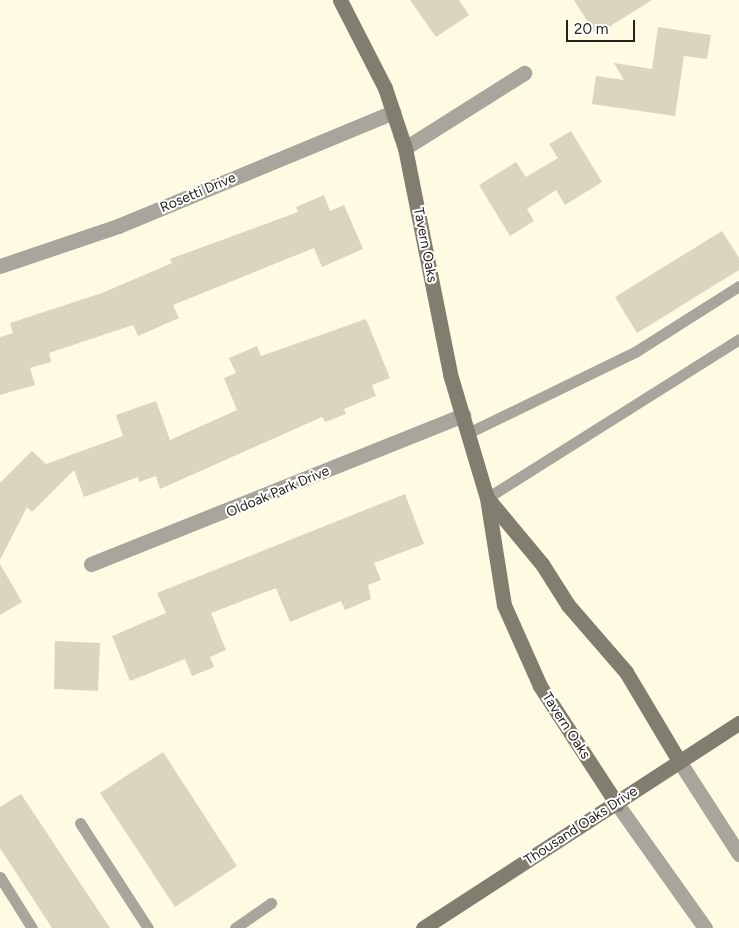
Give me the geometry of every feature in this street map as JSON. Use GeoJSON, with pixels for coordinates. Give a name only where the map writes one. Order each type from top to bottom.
{"type":"FeatureCollection","features":[{"type":"Feature","properties":{"kind":"street","name":"Tavern Oaks"},"geometry":{"type":"LineString","coordinates":[[340,0],[393,112],[405,148],[450,374],[487,498],[504,605],[540,686],[617,804],[705,928]]}},
{"type":"Feature","properties":{"kind":"street"},"geometry":{"type":"LineString","coordinates":[[405,148],[524,74]]}},
{"type":"Feature","properties":{"kind":"street","name":"Rosetti Drive"},"geometry":{"type":"LineString","coordinates":[[0,266],[118,226],[393,112]]}},
{"type":"Feature","properties":{"kind":"street","name":"Oldoak Park Drive"},"geometry":{"type":"LineString","coordinates":[[91,564],[463,415]]}},
{"type":"Feature","properties":{"kind":"street","name":"Tavern Oaks"},"geometry":{"type":"LineString","coordinates":[[487,498],[542,564],[568,605],[626,672],[679,761],[739,854]]}},
{"type":"Feature","properties":{"kind":"street","name":"Thousand Oaks Drive"},"geometry":{"type":"LineString","coordinates":[[423,928],[617,804],[679,761],[739,723]]}},
{"type":"Feature","properties":{"kind":"lane"},"geometry":{"type":"LineString","coordinates":[[468,433],[635,352],[739,286]]}},
{"type":"Feature","properties":{"kind":"lane"},"geometry":{"type":"LineString","coordinates":[[487,498],[739,339]]}},
{"type":"Feature","properties":{"kind":"lane"},"geometry":{"type":"LineString","coordinates":[[80,823],[148,928]]}},
{"type":"Feature","properties":{"kind":"lane"},"geometry":{"type":"LineString","coordinates":[[0,878],[32,928]]}},
{"type":"Feature","properties":{"kind":"lane"},"geometry":{"type":"LineString","coordinates":[[234,928],[271,903]]}},
{"type":"Feature","properties":{"kind":"building"},"geometry":{"type":"Polygon","coordinates":[[[410,0],[459,0],[469,15],[436,37],[410,0]]]}},
{"type":"Feature","properties":{"kind":"building"},"geometry":{"type":"Polygon","coordinates":[[[574,0],[652,0],[596,35],[574,0]]]}},
{"type":"Feature","properties":{"kind":"building"},"geometry":{"type":"Polygon","coordinates":[[[658,27],[711,35],[707,59],[684,56],[675,116],[592,104],[596,76],[624,80],[614,63],[652,69],[658,27]]]}},
{"type":"Feature","properties":{"kind":"building"},"geometry":{"type":"Polygon","coordinates":[[[571,131],[602,182],[565,205],[556,190],[527,209],[534,221],[510,236],[479,185],[516,162],[526,177],[558,158],[549,144],[571,131]]]}},
{"type":"Feature","properties":{"kind":"building"},"geometry":{"type":"Polygon","coordinates":[[[324,195],[330,211],[344,205],[363,249],[322,267],[314,248],[173,305],[179,318],[138,336],[133,325],[49,353],[51,362],[30,368],[35,385],[0,395],[0,337],[13,333],[10,323],[102,293],[172,263],[170,259],[298,212],[296,207],[324,195]]]}},
{"type":"Feature","properties":{"kind":"building"},"geometry":{"type":"Polygon","coordinates":[[[722,231],[739,258],[739,270],[637,333],[615,297],[722,231]]]}},
{"type":"Feature","properties":{"kind":"building"},"geometry":{"type":"Polygon","coordinates":[[[366,319],[390,378],[372,385],[376,396],[344,409],[346,414],[325,422],[322,417],[160,489],[156,476],[139,482],[138,477],[84,497],[74,470],[32,512],[27,507],[0,560],[0,483],[32,451],[46,464],[123,436],[116,415],[156,401],[170,440],[237,410],[224,378],[236,373],[229,358],[257,346],[261,356],[366,319]]]}},
{"type":"Feature","properties":{"kind":"building"},"geometry":{"type":"Polygon","coordinates":[[[405,494],[424,544],[374,563],[381,580],[368,585],[371,599],[345,610],[341,601],[290,622],[276,588],[211,613],[226,650],[210,657],[214,667],[192,676],[185,659],[130,681],[112,636],[166,613],[157,593],[405,494]]]}},
{"type":"Feature","properties":{"kind":"building"},"geometry":{"type":"Polygon","coordinates":[[[0,564],[22,602],[0,615],[0,564]]]}},
{"type":"Feature","properties":{"kind":"building"},"geometry":{"type":"Polygon","coordinates":[[[55,641],[100,643],[98,691],[54,689],[55,641]]]}},
{"type":"Feature","properties":{"kind":"building"},"geometry":{"type":"Polygon","coordinates":[[[163,752],[237,866],[175,907],[100,793],[163,752]]]}},
{"type":"Feature","properties":{"kind":"building"},"geometry":{"type":"Polygon","coordinates":[[[21,794],[110,928],[52,928],[0,848],[0,807],[21,794]]]}}]}
